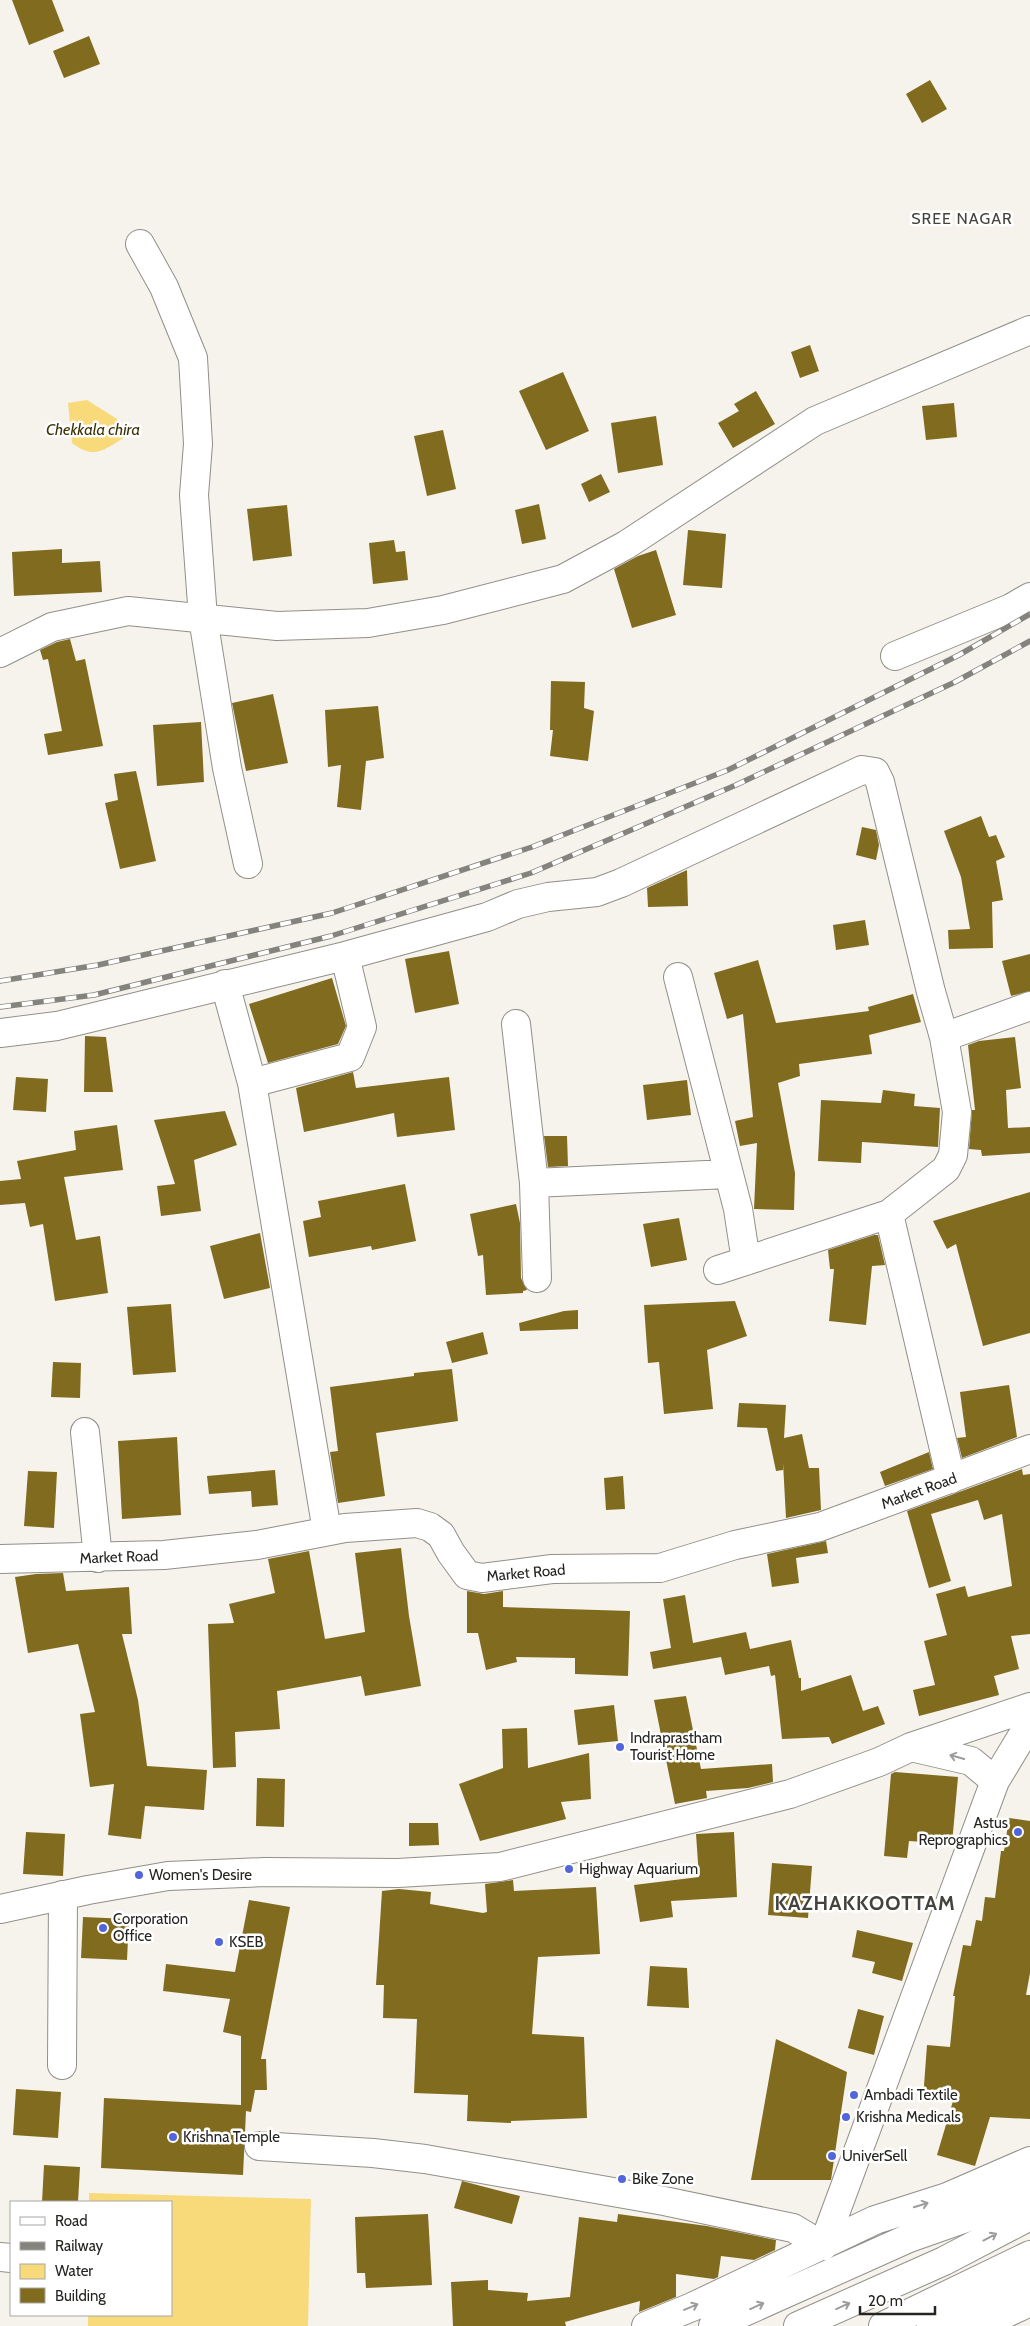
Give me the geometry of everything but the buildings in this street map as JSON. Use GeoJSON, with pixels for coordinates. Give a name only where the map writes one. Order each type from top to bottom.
{"type":"FeatureCollection","features":[{"type":"Feature","properties":{"kind":"main road"},"geometry":{"type":"LineString","coordinates":[[140,244],[164,287],[193,358],[198,444],[194,495],[203,618],[227,768],[248,864]]}},
{"type":"Feature","properties":{"kind":"main road"},"geometry":{"type":"LineString","coordinates":[[0,653],[52,627],[128,611],[277,626],[368,623],[443,610],[563,579],[626,545],[815,421],[1030,330]]}},
{"type":"Feature","properties":{"kind":"main road"},"geometry":{"type":"LineString","coordinates":[[895,656],[1011,608],[1030,596]]}},
{"type":"Feature","properties":{"kind":"main road"},"geometry":{"type":"LineString","coordinates":[[0,1033],[57,1026],[345,956],[487,917],[518,904],[548,897],[596,892],[621,883],[862,770],[875,772],[880,782],[931,992],[944,1037],[957,1112],[953,1154],[946,1169],[889,1214],[718,1270]]}},
{"type":"Feature","properties":{"kind":"main road"},"geometry":{"type":"LineString","coordinates":[[252,1083],[350,1057],[362,1027],[345,956]]}},
{"type":"Feature","properties":{"kind":"main road"},"geometry":{"type":"LineString","coordinates":[[678,977],[738,1209],[746,1262]]}},
{"type":"Feature","properties":{"kind":"main road"},"geometry":{"type":"LineString","coordinates":[[225,984],[252,1083],[327,1532]]}},
{"type":"Feature","properties":{"kind":"main road"},"geometry":{"type":"LineString","coordinates":[[944,1037],[1030,1006]]}},
{"type":"Feature","properties":{"kind":"main road"},"geometry":{"type":"LineString","coordinates":[[516,1024],[534,1183],[537,1278]]}},
{"type":"Feature","properties":{"kind":"main road"},"geometry":{"type":"LineString","coordinates":[[534,1183],[728,1174]]}},
{"type":"Feature","properties":{"kind":"main road"},"geometry":{"type":"LineString","coordinates":[[889,1214],[951,1479]]}},
{"type":"Feature","properties":{"kind":"main road"},"geometry":{"type":"LineString","coordinates":[[85,1432],[98,1558]]}},
{"type":"Feature","properties":{"kind":"main road","name":"Market Road"},"geometry":{"type":"LineString","coordinates":[[0,1559],[164,1555],[257,1545],[345,1528],[416,1523],[430,1527],[441,1535],[467,1575],[482,1578],[552,1569],[660,1568],[735,1545],[820,1527],[1030,1449]]}},
{"type":"Feature","properties":{"kind":"main road"},"geometry":{"type":"LineString","coordinates":[[0,1909],[63,1895],[168,1876],[265,1872],[398,1873],[500,1866],[790,1794],[879,1762],[911,1746],[1030,1707]]}},
{"type":"Feature","properties":{"kind":"main road"},"geometry":{"type":"LineString","coordinates":[[823,2246],[995,1781],[1030,1723]]}},
{"type":"Feature","properties":{"kind":"main road"},"geometry":{"type":"LineString","coordinates":[[911,1746],[971,1761],[995,1781]]}},
{"type":"Feature","properties":{"kind":"main road"},"geometry":{"type":"LineString","coordinates":[[62,2065],[63,1895]]}},
{"type":"Feature","properties":{"kind":"main road"},"geometry":{"type":"LineString","coordinates":[[259,2146],[382,2154],[556,2181],[793,2228],[823,2246]]}},
{"type":"Feature","properties":{"kind":"main road"},"geometry":{"type":"LineString","coordinates":[[646,2326],[823,2246],[875,2220],[947,2198],[1030,2161]]}},
{"type":"Feature","properties":{"kind":"main road"},"geometry":{"type":"LineString","coordinates":[[713,2326],[909,2238],[983,2212],[1030,2188]]}},
{"type":"Feature","properties":{"kind":"main road"},"geometry":{"type":"LineString","coordinates":[[798,2326],[944,2260],[1030,2216]]}},
{"type":"Feature","properties":{"kind":"main road"},"geometry":{"type":"LineString","coordinates":[[882,2326],[1030,2254]]}},
{"type":"Feature","properties":{"kind":"main road"},"geometry":{"type":"LineString","coordinates":[[931,2326],[1030,2282]]}},
{"type":"Feature","properties":{"kind":"main road"},"geometry":{"type":"LineString","coordinates":[[979,2326],[1030,2302]]}},
{"type":"Feature","properties":{"kind":"water","name":"Chekkala chira"},"geometry":{"type":"Polygon","coordinates":[[[87,400],[117,419],[125,437],[105,449],[93,452],[72,443],[68,403],[87,400]]]}},
{"type":"Feature","properties":{"kind":"water"},"geometry":{"type":"Polygon","coordinates":[[[89,2193],[311,2199],[308,2326],[88,2326],[88,2316],[172,2316],[172,2201],[89,2201],[89,2193]]]}},
{"type":"Feature","properties":{"kind":"railway"},"geometry":{"type":"LineString","coordinates":[[0,981],[98,965],[332,913],[532,847],[728,770],[959,655],[1030,614]]}},
{"type":"Feature","properties":{"kind":"railway"},"geometry":{"type":"LineString","coordinates":[[0,1007],[94,995],[331,936],[531,873],[736,785],[955,682],[1030,641]]}},
{"type":"Feature","properties":{"kind":"place","name":"Indraprastham Tourist Home"},"geometry":{"type":"Point","coordinates":[620,1747]}},
{"type":"Feature","properties":{"kind":"place","name":"Astus Reprographics"},"geometry":{"type":"Point","coordinates":[1018,1832]}},
{"type":"Feature","properties":{"kind":"place","name":"Highway Aquarium"},"geometry":{"type":"Point","coordinates":[569,1869]}},
{"type":"Feature","properties":{"kind":"place","name":"Women's Desire"},"geometry":{"type":"Point","coordinates":[139,1875]}},
{"type":"Feature","properties":{"kind":"place","name":"Corporation Office"},"geometry":{"type":"Point","coordinates":[103,1928]}},
{"type":"Feature","properties":{"kind":"place","name":"KSEB"},"geometry":{"type":"Point","coordinates":[219,1942]}},
{"type":"Feature","properties":{"kind":"place","name":"Ambadi Textile"},"geometry":{"type":"Point","coordinates":[854,2095]}},
{"type":"Feature","properties":{"kind":"place","name":"Krishna Medicals"},"geometry":{"type":"Point","coordinates":[846,2117]}},
{"type":"Feature","properties":{"kind":"place","name":"Krishna Temple"},"geometry":{"type":"Point","coordinates":[173,2137]}},
{"type":"Feature","properties":{"kind":"place","name":"UniverSell"},"geometry":{"type":"Point","coordinates":[832,2156]}},
{"type":"Feature","properties":{"kind":"place","name":"Bike Zone"},"geometry":{"type":"Point","coordinates":[622,2179]}},
{"type":"Feature","properties":{"kind":"district","name":"SREE NAGAR"},"geometry":{"type":"Point","coordinates":[962,218]}},
{"type":"Feature","properties":{"kind":"district","name":"KAZHAKKOOTTAM"},"geometry":{"type":"Point","coordinates":[865,1903]}}]}
